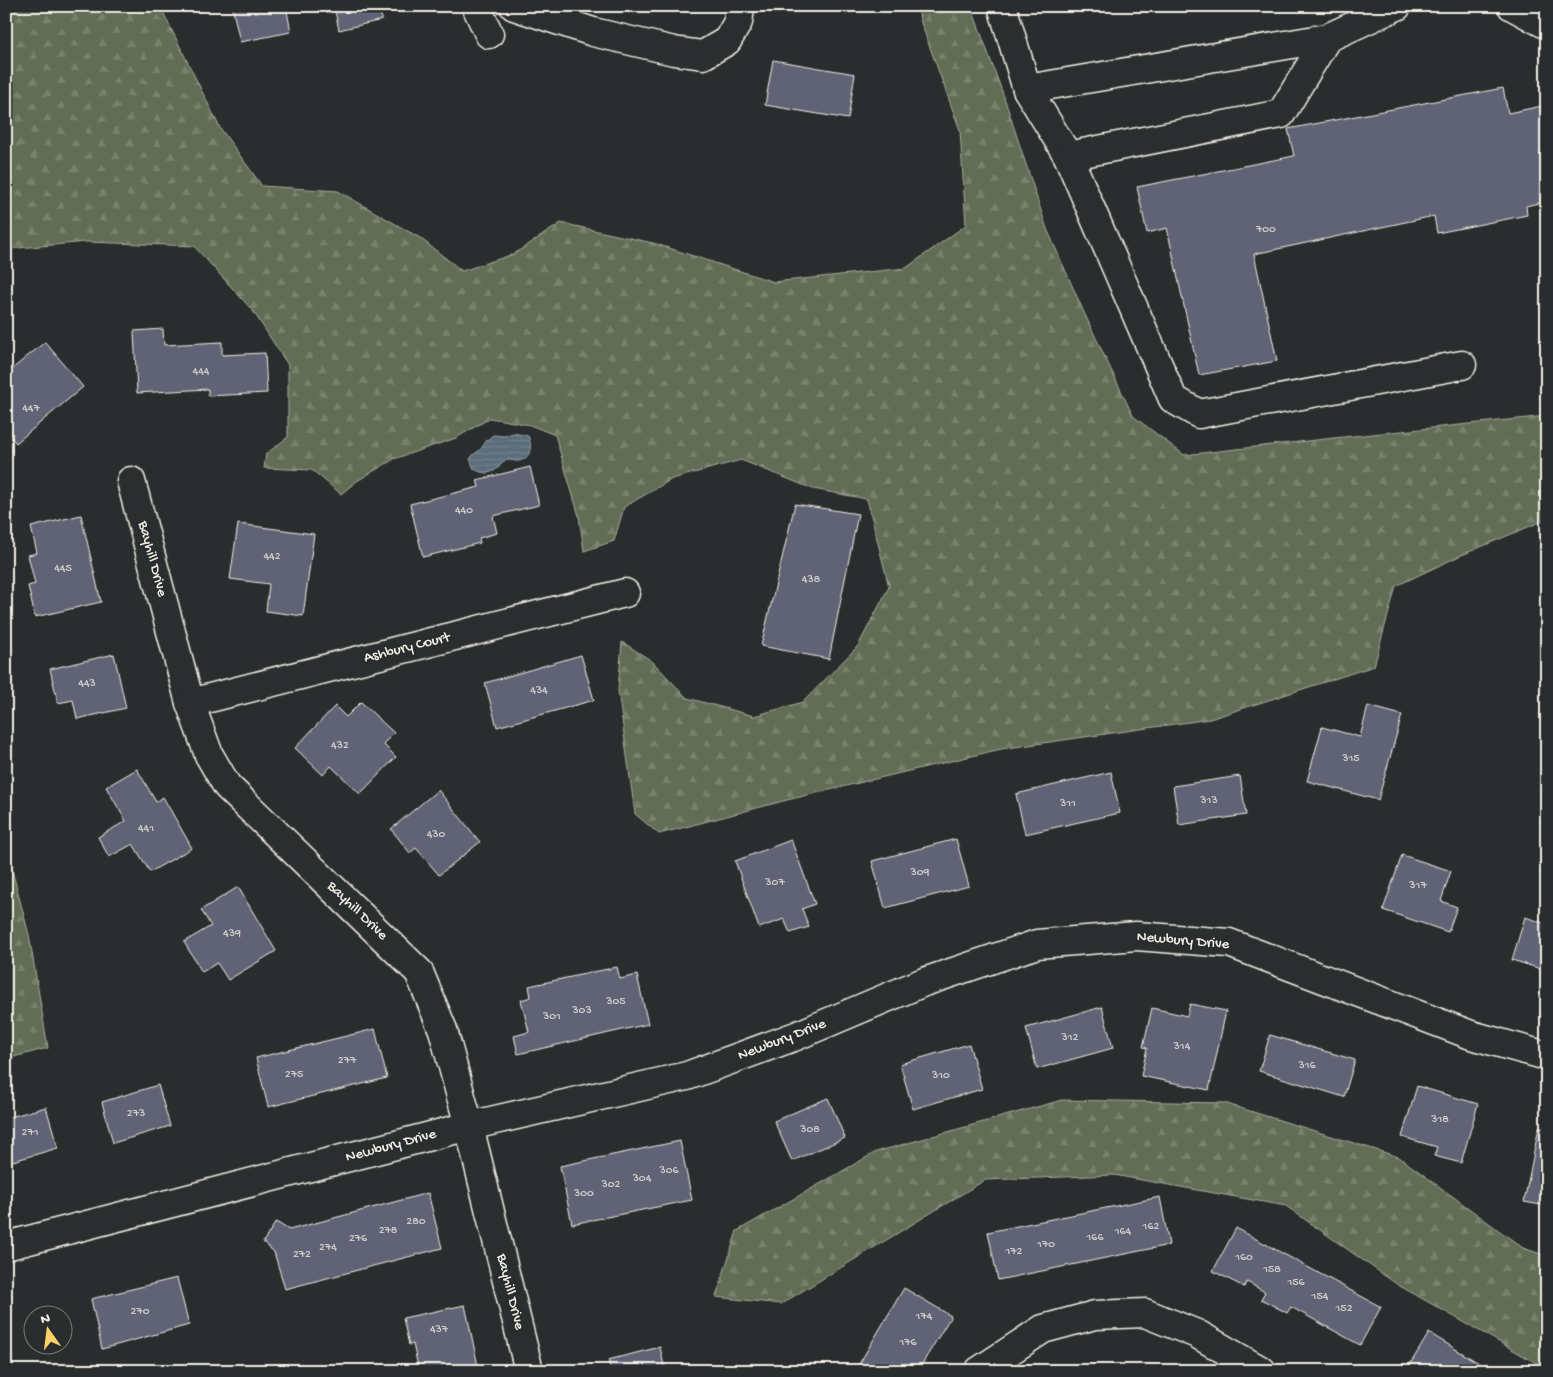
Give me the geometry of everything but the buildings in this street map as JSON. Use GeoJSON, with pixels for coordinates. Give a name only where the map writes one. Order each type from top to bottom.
{"type":"FeatureCollection","features":[{"type":"Feature","properties":{"kind":"street"},"geometry":{"type":"LineString","coordinates":[[476,6],[489,34]]}},
{"type":"Feature","properties":{"kind":"street"},"geometry":{"type":"LineString","coordinates":[[514,6],[593,32],[674,51],[703,55],[727,41],[738,22],[740,9],[737,6]]}},
{"type":"Feature","properties":{"kind":"street"},"geometry":{"type":"LineString","coordinates":[[1002,6],[1027,89],[1068,156],[1173,399],[1199,414],[1462,365]]}},
{"type":"Feature","properties":{"kind":"street"},"geometry":{"type":"LineString","coordinates":[[1027,89],[1327,38],[1397,6]]}},
{"type":"Feature","properties":{"kind":"street"},"geometry":{"type":"LineString","coordinates":[[1512,6],[1547,25]]}},
{"type":"Feature","properties":{"kind":"street"},"geometry":{"type":"LineString","coordinates":[[1068,156],[1280,114],[1327,38]]}},
{"type":"Feature","properties":{"kind":"street","name":"Bayhill Drive"},"geometry":{"type":"LineString","coordinates":[[131,481],[190,703],[209,755],[227,786],[418,972],[443,1030],[469,1126],[529,1371]]}},
{"type":"Feature","properties":{"kind":"street","name":"Ashbury Court"},"geometry":{"type":"LineString","coordinates":[[190,703],[625,593]]}},
{"type":"Feature","properties":{"kind":"street","name":"Newbury Drive"},"geometry":{"type":"LineString","coordinates":[[6,1246],[469,1126],[687,1076],[796,1036],[924,982],[1037,944],[1136,936],[1230,943],[1471,1036],[1547,1056]]}},
{"type":"Feature","properties":{"kind":"street"},"geometry":{"type":"LineString","coordinates":[[979,1371],[1043,1329],[1095,1315],[1145,1313],[1197,1334],[1262,1371]]}},
{"type":"Feature","properties":{"kind":"green space"},"geometry":{"type":"Polygon","coordinates":[[[31,6],[160,6],[220,128],[262,186],[338,191],[420,238],[462,271],[514,254],[561,223],[653,243],[774,282],[906,268],[966,225],[960,130],[920,20],[918,6],[971,6],[1004,97],[1047,229],[1133,416],[1184,455],[1547,416],[1547,519],[1457,557],[1396,586],[1374,666],[1210,719],[1001,749],[787,800],[659,834],[635,814],[618,690],[622,642],[652,661],[687,698],[754,716],[803,702],[858,646],[889,587],[867,499],[813,489],[741,460],[672,479],[624,507],[614,541],[584,551],[579,516],[555,435],[530,425],[490,418],[456,438],[394,459],[357,481],[341,494],[312,470],[264,468],[266,454],[288,437],[288,365],[253,311],[194,246],[87,242],[6,249],[6,13],[31,6]]]}},
{"type":"Feature","properties":{"kind":"green space"},"geometry":{"type":"Polygon","coordinates":[[[6,847],[29,935],[48,1048],[6,1059],[6,847]]]}},
{"type":"Feature","properties":{"kind":"green space"},"geometry":{"type":"Polygon","coordinates":[[[1062,1100],[1224,1103],[1399,1157],[1523,1248],[1547,1256],[1547,1369],[1398,1285],[1286,1206],[1114,1175],[985,1180],[781,1304],[716,1297],[737,1231],[876,1152],[1062,1100]]]}},
{"type":"Feature","properties":{"kind":"water"},"geometry":{"type":"Polygon","coordinates":[[[513,433],[528,436],[531,447],[526,458],[519,461],[506,460],[496,470],[490,472],[484,473],[474,469],[470,459],[481,449],[487,440],[493,435],[504,436],[513,433]]]}}]}
